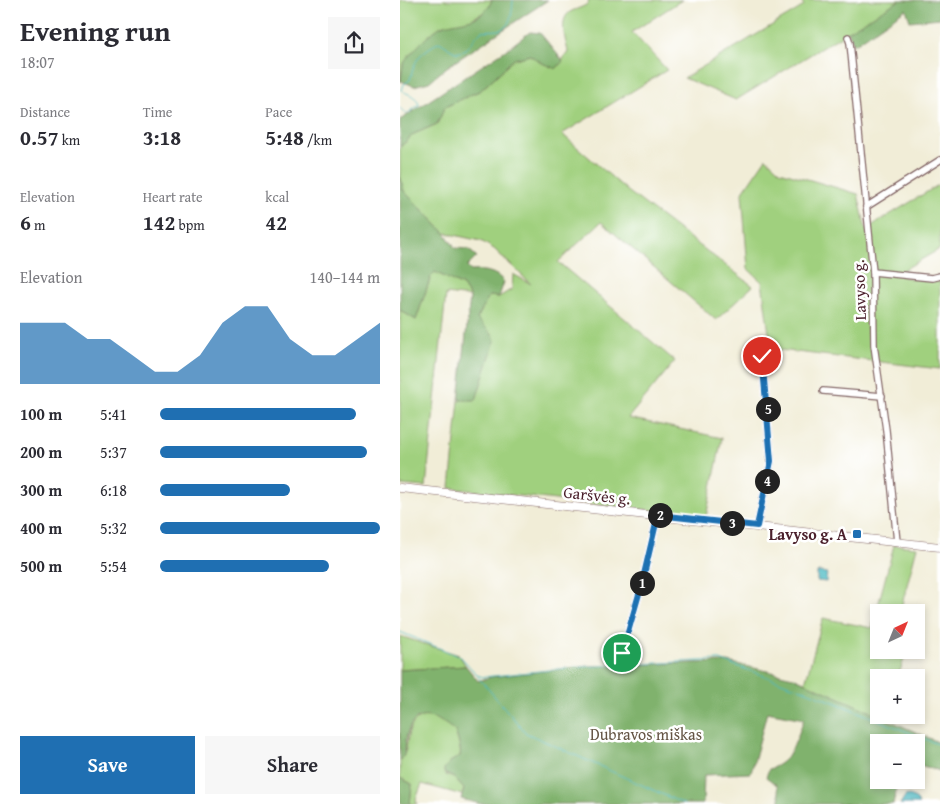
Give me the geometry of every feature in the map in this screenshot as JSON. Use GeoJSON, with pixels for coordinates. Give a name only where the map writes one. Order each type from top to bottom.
{"type":"FeatureCollection","features":[{"type":"Feature","properties":{"kind":"main road","name":"Garšvės g."},"geometry":{"type":"LineString","coordinates":[[400,488],[940,546]]}},
{"type":"Feature","properties":{"kind":"street","name":"Lavyso g."},"geometry":{"type":"LineString","coordinates":[[848,37],[873,272],[874,345],[882,396],[897,542]]}},
{"type":"Feature","properties":{"kind":"street"},"geometry":{"type":"LineString","coordinates":[[866,207],[940,160]]}},
{"type":"Feature","properties":{"kind":"street"},"geometry":{"type":"LineString","coordinates":[[873,272],[932,278],[940,276]]}},
{"type":"Feature","properties":{"kind":"street"},"geometry":{"type":"LineString","coordinates":[[757,526],[771,461],[762,356]]}},
{"type":"Feature","properties":{"kind":"street"},"geometry":{"type":"LineString","coordinates":[[823,391],[882,396]]}},
{"type":"Feature","properties":{"kind":"street"},"geometry":{"type":"LineString","coordinates":[[622,653],[641,587],[658,515]]}},
{"type":"Feature","properties":{"kind":"green space"},"geometry":{"type":"Polygon","coordinates":[[[400,0],[492,0],[488,10],[466,22],[441,26],[419,45],[403,65],[400,82],[400,0]]]}},
{"type":"Feature","properties":{"kind":"green space"},"geometry":{"type":"Polygon","coordinates":[[[492,0],[548,0],[447,67],[429,82],[414,86],[401,81],[403,65],[427,37],[442,26],[477,17],[488,8],[492,0]]]}},
{"type":"Feature","properties":{"kind":"green space"},"geometry":{"type":"Polygon","coordinates":[[[588,0],[682,0],[632,32],[667,70],[562,134],[629,192],[753,286],[716,320],[601,222],[558,262],[675,361],[628,418],[722,438],[706,517],[450,488],[459,400],[476,399],[491,333],[477,319],[489,296],[499,297],[512,289],[513,274],[531,284],[494,249],[481,241],[445,233],[404,191],[400,174],[400,147],[414,134],[437,124],[445,107],[481,90],[514,59],[530,55],[556,69],[568,52],[564,20],[570,12],[589,3],[588,0]]]}},
{"type":"Feature","properties":{"kind":"green space"},"geometry":{"type":"Polygon","coordinates":[[[801,0],[900,0],[736,100],[684,78],[804,6],[801,0]]]}},
{"type":"Feature","properties":{"kind":"green space"},"geometry":{"type":"Polygon","coordinates":[[[900,0],[940,0],[940,18],[910,21],[906,9],[854,45],[848,31],[900,0]]]}},
{"type":"Feature","properties":{"kind":"green space"},"geometry":{"type":"Polygon","coordinates":[[[530,32],[540,33],[563,61],[556,69],[530,55],[514,59],[481,90],[445,107],[437,124],[414,134],[400,147],[400,120],[530,32]]]}},
{"type":"Feature","properties":{"kind":"green space"},"geometry":{"type":"Polygon","coordinates":[[[766,158],[780,171],[858,194],[866,229],[940,184],[940,249],[903,270],[903,277],[940,282],[940,369],[771,349],[762,282],[748,269],[742,193],[766,158]]]}},
{"type":"Feature","properties":{"kind":"green space"},"geometry":{"type":"Polygon","coordinates":[[[400,174],[404,191],[445,233],[455,248],[468,249],[477,257],[467,267],[471,271],[493,273],[504,282],[499,297],[489,296],[477,319],[491,333],[495,340],[476,400],[459,400],[470,297],[463,286],[435,272],[431,276],[416,320],[400,310],[400,174]]]}},
{"type":"Feature","properties":{"kind":"green space"},"geometry":{"type":"Polygon","coordinates":[[[435,272],[463,286],[470,297],[446,294],[426,487],[400,485],[400,310],[416,320],[431,276],[435,272]]]}},
{"type":"Feature","properties":{"kind":"green space"},"geometry":{"type":"Polygon","coordinates":[[[894,545],[917,547],[902,604],[878,604],[894,545]]]}},
{"type":"Feature","properties":{"kind":"green space"},"geometry":{"type":"Polygon","coordinates":[[[823,618],[870,628],[870,659],[904,659],[901,669],[870,669],[870,711],[805,683],[823,618]]]}},
{"type":"Feature","properties":{"kind":"green space"},"geometry":{"type":"Polygon","coordinates":[[[400,636],[459,655],[466,666],[400,670],[400,636]]]}},
{"type":"Feature","properties":{"kind":"green space","name":"Dubravos miškas"},"geometry":{"type":"Polygon","coordinates":[[[728,662],[793,677],[870,712],[870,724],[898,724],[920,734],[870,734],[870,789],[896,789],[893,804],[781,804],[777,785],[766,777],[769,769],[783,761],[792,749],[804,719],[767,712],[751,773],[704,775],[703,804],[481,804],[461,799],[464,789],[454,778],[444,773],[444,769],[450,762],[460,756],[460,747],[455,731],[440,721],[426,717],[414,721],[409,728],[404,754],[400,761],[400,670],[466,666],[478,681],[491,677],[588,666],[728,662]]]}},
{"type":"Feature","properties":{"kind":"green space"},"geometry":{"type":"Polygon","coordinates":[[[427,715],[441,720],[455,731],[460,747],[460,757],[450,762],[446,775],[454,778],[464,789],[462,795],[422,784],[416,799],[417,804],[410,804],[412,784],[400,778],[400,761],[404,755],[408,735],[413,723],[427,715]]]}},
{"type":"Feature","properties":{"kind":"green space","name":"Dubravos miškas"},"geometry":{"type":"Polygon","coordinates":[[[925,736],[940,743],[940,771],[925,767],[925,736]]]}},
{"type":"Feature","properties":{"kind":"green space"},"geometry":{"type":"Polygon","coordinates":[[[400,778],[412,784],[410,804],[400,804],[400,778]]]}},
{"type":"Feature","properties":{"kind":"water"},"geometry":{"type":"Polygon","coordinates":[[[817,573],[827,573],[826,582],[817,581],[817,573]]]}},
{"type":"Feature","properties":{"kind":"water"},"geometry":{"type":"Polygon","coordinates":[[[909,795],[917,800],[919,804],[900,804],[905,796],[909,795]]]}},
{"type":"Feature","properties":{"kind":"waterway"},"geometry":{"type":"LineString","coordinates":[[400,108],[405,113],[408,113],[419,105],[414,97],[401,90],[403,85],[410,80],[416,61],[427,49],[439,42],[453,51],[461,52],[481,31],[503,29],[509,23],[513,0]]}},
{"type":"Feature","properties":{"kind":"waterway"},"geometry":{"type":"LineString","coordinates":[[400,632],[461,657],[477,675],[483,677],[577,667],[720,660],[795,687]]}},
{"type":"Feature","properties":{"kind":"waterway"},"geometry":{"type":"LineString","coordinates":[[478,677],[526,733],[684,804]]}},
{"type":"Feature","properties":{"kind":"waterway"},"geometry":{"type":"LineString","coordinates":[[799,688],[940,745]]}},
{"type":"Feature","properties":{"kind":"place","name":"Lavyso g. A"},"geometry":{"type":"Point","coordinates":[857,534]}},
{"type":"Feature","properties":{"kind":"route"},"geometry":{"type":"LineString","coordinates":[[622,653],[641,587],[658,515],[757,526],[771,461],[762,356]]}}]}
